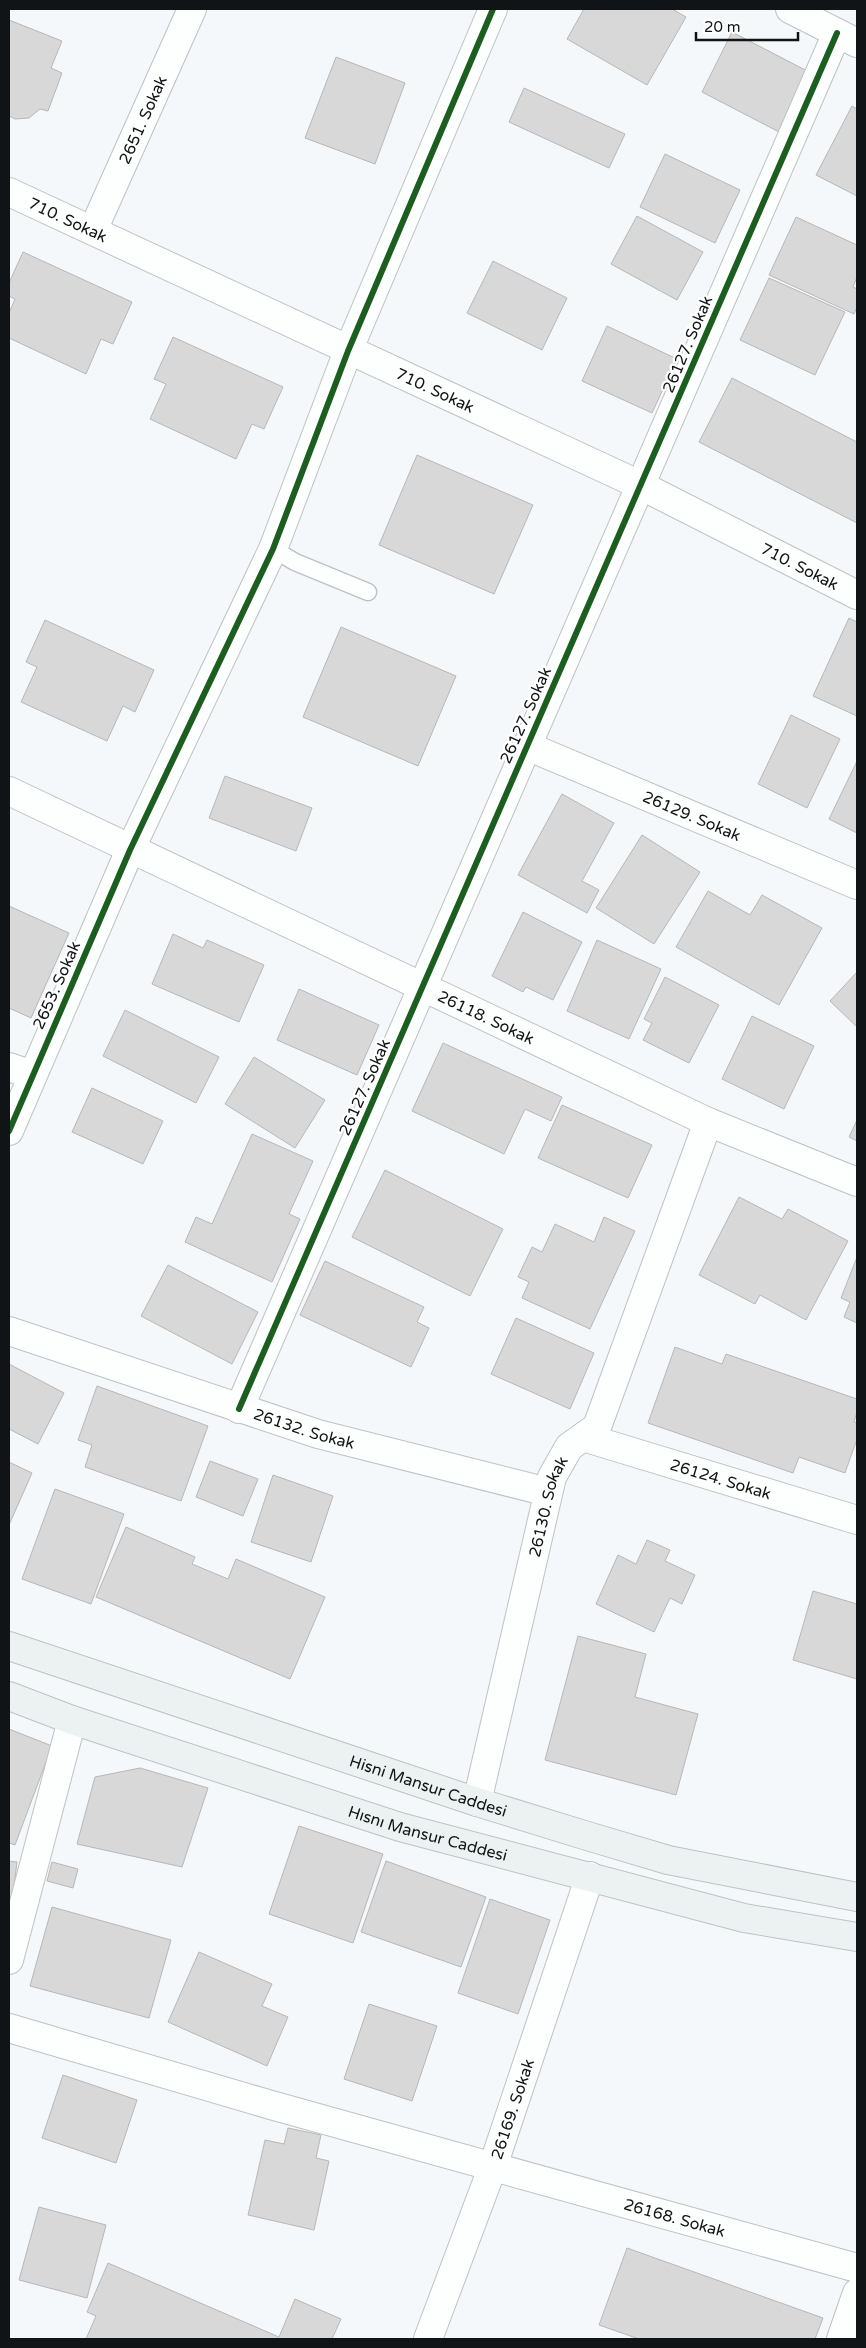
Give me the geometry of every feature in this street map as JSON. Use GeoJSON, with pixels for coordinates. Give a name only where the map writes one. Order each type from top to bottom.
{"type":"FeatureCollection","features":[{"type":"Feature","properties":{"kind":"main road","name":"Hisni Mansur Caddesi"},"geometry":{"type":"LineString","coordinates":[[9,1646],[478,1802],[668,1860],[857,1897]]}},
{"type":"Feature","properties":{"kind":"main road","name":"Hısnı Mansur Caddesi"},"geometry":{"type":"LineString","coordinates":[[9,1696],[72,1720],[400,1827],[744,1918],[857,1937]]}},
{"type":"Feature","properties":{"kind":"street","name":"2651. Sokak"},"geometry":{"type":"LineString","coordinates":[[92,230],[192,9]]}},
{"type":"Feature","properties":{"kind":"street","name":"2653. Sokak"},"geometry":{"type":"LineString","coordinates":[[9,1131],[20,1071],[130,850],[273,549],[348,351],[493,9]]}},
{"type":"Feature","properties":{"kind":"street"},"geometry":{"type":"LineString","coordinates":[[790,9],[847,38]]}},
{"type":"Feature","properties":{"kind":"street","name":"26127. Sokak"},"geometry":{"type":"LineString","coordinates":[[238,1409],[640,485],[847,38]]}},
{"type":"Feature","properties":{"kind":"street","name":"710. Sokak"},"geometry":{"type":"LineString","coordinates":[[9,192],[640,485],[857,595]]}},
{"type":"Feature","properties":{"kind":"street","name":"26129. Sokak"},"geometry":{"type":"LineString","coordinates":[[527,746],[857,884]]}},
{"type":"Feature","properties":{"kind":"street","name":"26118. Sokak"},"geometry":{"type":"LineString","coordinates":[[9,791],[130,850],[708,1122],[857,1182]]}},
{"type":"Feature","properties":{"kind":"street","name":"26130. Sokak"},"geometry":{"type":"LineString","coordinates":[[478,1802],[552,1477],[569,1447],[596,1427],[708,1122]]}},
{"type":"Feature","properties":{"kind":"street","name":"26132. Sokak"},"geometry":{"type":"LineString","coordinates":[[9,1331],[238,1409],[318,1434],[548,1492]]}},
{"type":"Feature","properties":{"kind":"street","name":"26124. Sokak"},"geometry":{"type":"LineString","coordinates":[[583,1437],[857,1520]]}},
{"type":"Feature","properties":{"kind":"street"},"geometry":{"type":"LineString","coordinates":[[9,1960],[72,1720]]}},
{"type":"Feature","properties":{"kind":"street","name":"26169. Sokak"},"geometry":{"type":"LineString","coordinates":[[428,2339],[493,2166],[590,1876]]}},
{"type":"Feature","properties":{"kind":"street","name":"26168. Sokak"},"geometry":{"type":"LineString","coordinates":[[9,2028],[271,2105],[857,2268]]}},
{"type":"Feature","properties":{"kind":"street"},"geometry":{"type":"LineString","coordinates":[[841,2339],[857,2293]]}},
{"type":"Feature","properties":{"kind":"lane"},"geometry":{"type":"LineString","coordinates":[[273,549],[295,562],[368,592]]}},
{"type":"Feature","properties":{"kind":"building"},"geometry":{"type":"Polygon","coordinates":[[[584,9],[672,9],[686,17],[647,85],[567,39],[584,9]]]}},
{"type":"Feature","properties":{"kind":"building"},"geometry":{"type":"Polygon","coordinates":[[[9,20],[62,41],[51,68],[62,73],[48,111],[40,109],[29,118],[15,119],[9,116],[9,20]]]}},
{"type":"Feature","properties":{"kind":"building"},"geometry":{"type":"Polygon","coordinates":[[[732,32],[811,73],[781,133],[702,92],[732,32]]]}},
{"type":"Feature","properties":{"kind":"building"},"geometry":{"type":"Polygon","coordinates":[[[336,57],[405,83],[375,164],[305,138],[336,57]]]}},
{"type":"Feature","properties":{"kind":"building"},"geometry":{"type":"Polygon","coordinates":[[[524,88],[625,134],[609,168],[509,122],[524,88]]]}},
{"type":"Feature","properties":{"kind":"building"},"geometry":{"type":"Polygon","coordinates":[[[852,106],[857,109],[857,196],[816,175],[852,106]]]}},
{"type":"Feature","properties":{"kind":"building"},"geometry":{"type":"Polygon","coordinates":[[[665,154],[740,190],[715,243],[640,207],[665,154]]]}},
{"type":"Feature","properties":{"kind":"building"},"geometry":{"type":"Polygon","coordinates":[[[637,216],[703,252],[677,300],[611,264],[637,216]]]}},
{"type":"Feature","properties":{"kind":"building"},"geometry":{"type":"Polygon","coordinates":[[[796,217],[857,245],[857,277],[853,287],[857,289],[857,307],[854,314],[769,275],[796,217]]]}},
{"type":"Feature","properties":{"kind":"building"},"geometry":{"type":"Polygon","coordinates":[[[23,252],[132,302],[113,344],[101,339],[86,374],[9,338],[9,313],[15,299],[9,296],[9,283],[23,252]]]}},
{"type":"Feature","properties":{"kind":"building"},"geometry":{"type":"Polygon","coordinates":[[[493,261],[567,298],[542,350],[467,313],[493,261]]]}},
{"type":"Feature","properties":{"kind":"building"},"geometry":{"type":"Polygon","coordinates":[[[769,278],[845,312],[815,375],[740,340],[769,278]]]}},
{"type":"Feature","properties":{"kind":"building"},"geometry":{"type":"Polygon","coordinates":[[[607,326],[677,359],[652,413],[582,381],[607,326]]]}},
{"type":"Feature","properties":{"kind":"building"},"geometry":{"type":"Polygon","coordinates":[[[173,337],[283,387],[264,429],[252,424],[236,459],[150,419],[166,384],[154,379],[173,337]]]}},
{"type":"Feature","properties":{"kind":"building"},"geometry":{"type":"Polygon","coordinates":[[[732,378],[857,442],[857,523],[699,442],[732,378]]]}},
{"type":"Feature","properties":{"kind":"building"},"geometry":{"type":"Polygon","coordinates":[[[417,455],[533,505],[494,594],[379,545],[417,455]]]}},
{"type":"Feature","properties":{"kind":"building"},"geometry":{"type":"Polygon","coordinates":[[[849,618],[857,622],[857,716],[813,696],[849,618]]]}},
{"type":"Feature","properties":{"kind":"building"},"geometry":{"type":"Polygon","coordinates":[[[45,620],[154,670],[135,712],[123,706],[107,741],[21,702],[37,667],[26,662],[45,620]]]}},
{"type":"Feature","properties":{"kind":"building"},"geometry":{"type":"Polygon","coordinates":[[[341,627],[456,676],[418,766],[303,717],[341,627]]]}},
{"type":"Feature","properties":{"kind":"building"},"geometry":{"type":"Polygon","coordinates":[[[791,715],[840,739],[807,808],[758,784],[791,715]]]}},
{"type":"Feature","properties":{"kind":"building"},"geometry":{"type":"Polygon","coordinates":[[[857,761],[857,833],[829,819],[857,761]]]}},
{"type":"Feature","properties":{"kind":"building"},"geometry":{"type":"Polygon","coordinates":[[[225,776],[312,808],[296,851],[209,818],[225,776]]]}},
{"type":"Feature","properties":{"kind":"building"},"geometry":{"type":"Polygon","coordinates":[[[562,794],[614,823],[582,881],[599,890],[587,913],[518,875],[562,794]]]}},
{"type":"Feature","properties":{"kind":"building"},"geometry":{"type":"Polygon","coordinates":[[[642,835],[700,872],[654,944],[596,908],[642,835]]]}},
{"type":"Feature","properties":{"kind":"building"},"geometry":{"type":"Polygon","coordinates":[[[708,891],[750,915],[762,895],[822,928],[779,1005],[676,947],[708,891]]]}},
{"type":"Feature","properties":{"kind":"building"},"geometry":{"type":"Polygon","coordinates":[[[9,906],[69,933],[31,1018],[9,1008],[9,906]]]}},
{"type":"Feature","properties":{"kind":"building"},"geometry":{"type":"Polygon","coordinates":[[[523,912],[582,942],[553,1000],[526,987],[523,992],[492,976],[523,912]]]}},
{"type":"Feature","properties":{"kind":"building"},"geometry":{"type":"Polygon","coordinates":[[[173,934],[203,948],[207,940],[264,965],[239,1022],[152,984],[173,934]]]}},
{"type":"Feature","properties":{"kind":"building"},"geometry":{"type":"Polygon","coordinates":[[[597,940],[661,969],[629,1039],[567,1011],[597,940]]]}},
{"type":"Feature","properties":{"kind":"building"},"geometry":{"type":"Polygon","coordinates":[[[857,972],[857,1027],[830,1001],[857,972]]]}},
{"type":"Feature","properties":{"kind":"building"},"geometry":{"type":"Polygon","coordinates":[[[665,977],[719,1005],[689,1063],[643,1040],[652,1023],[644,1019],[665,977]]]}},
{"type":"Feature","properties":{"kind":"building"},"geometry":{"type":"Polygon","coordinates":[[[299,989],[379,1025],[357,1075],[277,1040],[299,989]]]}},
{"type":"Feature","properties":{"kind":"building"},"geometry":{"type":"Polygon","coordinates":[[[125,1010],[219,1057],[196,1103],[103,1056],[125,1010]]]}},
{"type":"Feature","properties":{"kind":"building"},"geometry":{"type":"Polygon","coordinates":[[[752,1016],[814,1046],[784,1109],[722,1079],[752,1016]]]}},
{"type":"Feature","properties":{"kind":"building"},"geometry":{"type":"Polygon","coordinates":[[[443,1043],[562,1097],[551,1121],[525,1109],[504,1154],[412,1111],[443,1043]]]}},
{"type":"Feature","properties":{"kind":"building"},"geometry":{"type":"Polygon","coordinates":[[[254,1057],[325,1100],[295,1148],[225,1104],[254,1057]]]}},
{"type":"Feature","properties":{"kind":"building"},"geometry":{"type":"Polygon","coordinates":[[[92,1088],[163,1121],[143,1164],[72,1132],[92,1088]]]}},
{"type":"Feature","properties":{"kind":"building"},"geometry":{"type":"Polygon","coordinates":[[[562,1105],[652,1145],[628,1198],[538,1158],[562,1105]]]}},
{"type":"Feature","properties":{"kind":"building"},"geometry":{"type":"Polygon","coordinates":[[[857,1120],[857,1141],[849,1137],[857,1120]]]}},
{"type":"Feature","properties":{"kind":"building"},"geometry":{"type":"Polygon","coordinates":[[[252,1134],[313,1161],[289,1214],[300,1219],[272,1282],[185,1242],[196,1217],[212,1224],[252,1134]]]}},
{"type":"Feature","properties":{"kind":"building"},"geometry":{"type":"Polygon","coordinates":[[[385,1170],[503,1229],[470,1296],[352,1237],[385,1170]]]}},
{"type":"Feature","properties":{"kind":"building"},"geometry":{"type":"Polygon","coordinates":[[[739,1197],[782,1219],[788,1209],[848,1241],[806,1320],[760,1295],[755,1304],[699,1275],[739,1197]]]}},
{"type":"Feature","properties":{"kind":"building"},"geometry":{"type":"Polygon","coordinates":[[[604,1217],[635,1231],[590,1329],[522,1298],[529,1282],[518,1277],[532,1247],[542,1252],[555,1224],[594,1242],[604,1217]]]}},
{"type":"Feature","properties":{"kind":"building"},"geometry":{"type":"Polygon","coordinates":[[[857,1257],[857,1323],[844,1317],[850,1302],[841,1298],[857,1257]]]}},
{"type":"Feature","properties":{"kind":"building"},"geometry":{"type":"Polygon","coordinates":[[[325,1261],[424,1307],[417,1322],[429,1328],[411,1367],[300,1315],[325,1261]]]}},
{"type":"Feature","properties":{"kind":"building"},"geometry":{"type":"Polygon","coordinates":[[[168,1265],[258,1312],[232,1364],[141,1316],[168,1265]]]}},
{"type":"Feature","properties":{"kind":"building"},"geometry":{"type":"Polygon","coordinates":[[[516,1318],[594,1353],[570,1409],[491,1374],[516,1318]]]}},
{"type":"Feature","properties":{"kind":"building"},"geometry":{"type":"Polygon","coordinates":[[[675,1347],[722,1364],[726,1354],[857,1399],[857,1412],[854,1422],[857,1423],[857,1439],[845,1473],[799,1457],[793,1473],[648,1423],[675,1347]]]}},
{"type":"Feature","properties":{"kind":"building"},"geometry":{"type":"Polygon","coordinates":[[[9,1364],[64,1393],[38,1444],[9,1429],[9,1364]]]}},
{"type":"Feature","properties":{"kind":"building"},"geometry":{"type":"Polygon","coordinates":[[[97,1386],[208,1426],[181,1501],[85,1467],[92,1445],[78,1440],[97,1386]]]}},
{"type":"Feature","properties":{"kind":"building"},"geometry":{"type":"Polygon","coordinates":[[[210,1461],[258,1479],[243,1516],[196,1497],[210,1461]]]}},
{"type":"Feature","properties":{"kind":"building"},"geometry":{"type":"Polygon","coordinates":[[[9,1462],[32,1473],[9,1525],[9,1462]]]}},
{"type":"Feature","properties":{"kind":"building"},"geometry":{"type":"Polygon","coordinates":[[[273,1475],[333,1496],[311,1562],[251,1542],[273,1475]]]}},
{"type":"Feature","properties":{"kind":"building"},"geometry":{"type":"Polygon","coordinates":[[[55,1489],[124,1514],[91,1604],[22,1579],[55,1489]]]}},
{"type":"Feature","properties":{"kind":"building"},"geometry":{"type":"Polygon","coordinates":[[[126,1527],[195,1557],[192,1564],[228,1579],[236,1559],[325,1597],[290,1679],[96,1597],[126,1527]]]}},
{"type":"Feature","properties":{"kind":"building"},"geometry":{"type":"Polygon","coordinates":[[[647,1540],[670,1550],[665,1561],[695,1575],[682,1604],[670,1598],[654,1632],[596,1604],[618,1555],[636,1564],[647,1540]]]}},
{"type":"Feature","properties":{"kind":"building"},"geometry":{"type":"Polygon","coordinates":[[[813,1591],[857,1604],[857,1679],[793,1660],[813,1591]]]}},
{"type":"Feature","properties":{"kind":"building"},"geometry":{"type":"Polygon","coordinates":[[[578,1636],[646,1654],[635,1697],[698,1714],[676,1795],[545,1760],[578,1636]]]}},
{"type":"Feature","properties":{"kind":"building"},"geometry":{"type":"Polygon","coordinates":[[[9,1729],[52,1746],[15,1845],[9,1843],[9,1729]]]}},
{"type":"Feature","properties":{"kind":"building"},"geometry":{"type":"Polygon","coordinates":[[[140,1768],[208,1788],[182,1867],[77,1844],[95,1777],[140,1768]]]}},
{"type":"Feature","properties":{"kind":"building"},"geometry":{"type":"Polygon","coordinates":[[[299,1826],[383,1854],[353,1943],[269,1914],[299,1826]]]}},
{"type":"Feature","properties":{"kind":"building"},"geometry":{"type":"Polygon","coordinates":[[[9,1861],[17,1862],[9,1928],[9,1861]]]}},
{"type":"Feature","properties":{"kind":"building"},"geometry":{"type":"Polygon","coordinates":[[[386,1861],[486,1897],[461,1967],[361,1932],[386,1861]]]}},
{"type":"Feature","properties":{"kind":"building"},"geometry":{"type":"Polygon","coordinates":[[[52,1862],[78,1869],[73,1888],[47,1881],[52,1862]]]}},
{"type":"Feature","properties":{"kind":"building"},"geometry":{"type":"Polygon","coordinates":[[[490,1899],[550,1920],[518,2014],[458,1993],[490,1899]]]}},
{"type":"Feature","properties":{"kind":"building"},"geometry":{"type":"Polygon","coordinates":[[[52,1907],[171,1940],[149,2018],[30,1986],[52,1907]]]}},
{"type":"Feature","properties":{"kind":"building"},"geometry":{"type":"Polygon","coordinates":[[[199,1952],[272,1984],[262,2006],[288,2017],[267,2066],[168,2022],[199,1952]]]}},
{"type":"Feature","properties":{"kind":"building"},"geometry":{"type":"Polygon","coordinates":[[[369,2004],[437,2026],[412,2101],[344,2079],[369,2004]]]}},
{"type":"Feature","properties":{"kind":"building"},"geometry":{"type":"Polygon","coordinates":[[[63,2075],[137,2100],[116,2163],[42,2138],[63,2075]]]}},
{"type":"Feature","properties":{"kind":"building"},"geometry":{"type":"Polygon","coordinates":[[[288,2128],[321,2135],[316,2158],[329,2161],[314,2230],[248,2215],[265,2140],[284,2144],[288,2128]]]}},
{"type":"Feature","properties":{"kind":"building"},"geometry":{"type":"Polygon","coordinates":[[[39,2207],[106,2225],[87,2298],[19,2280],[39,2207]]]}},
{"type":"Feature","properties":{"kind":"building"},"geometry":{"type":"Polygon","coordinates":[[[627,2248],[823,2318],[815,2339],[639,2339],[599,2325],[627,2248]]]}},
{"type":"Feature","properties":{"kind":"building"},"geometry":{"type":"Polygon","coordinates":[[[108,2263],[279,2337],[295,2299],[341,2319],[332,2339],[86,2339],[96,2316],[87,2312],[108,2263]]]}},
{"type":"Feature","properties":{"kind":"cycle path"},"geometry":{"type":"LineString","coordinates":[[9,1131],[130,850],[273,549],[348,351],[493,9]]}},
{"type":"Feature","properties":{"kind":"cycle path"},"geometry":{"type":"LineString","coordinates":[[239,1409],[837,33]]}}]}
